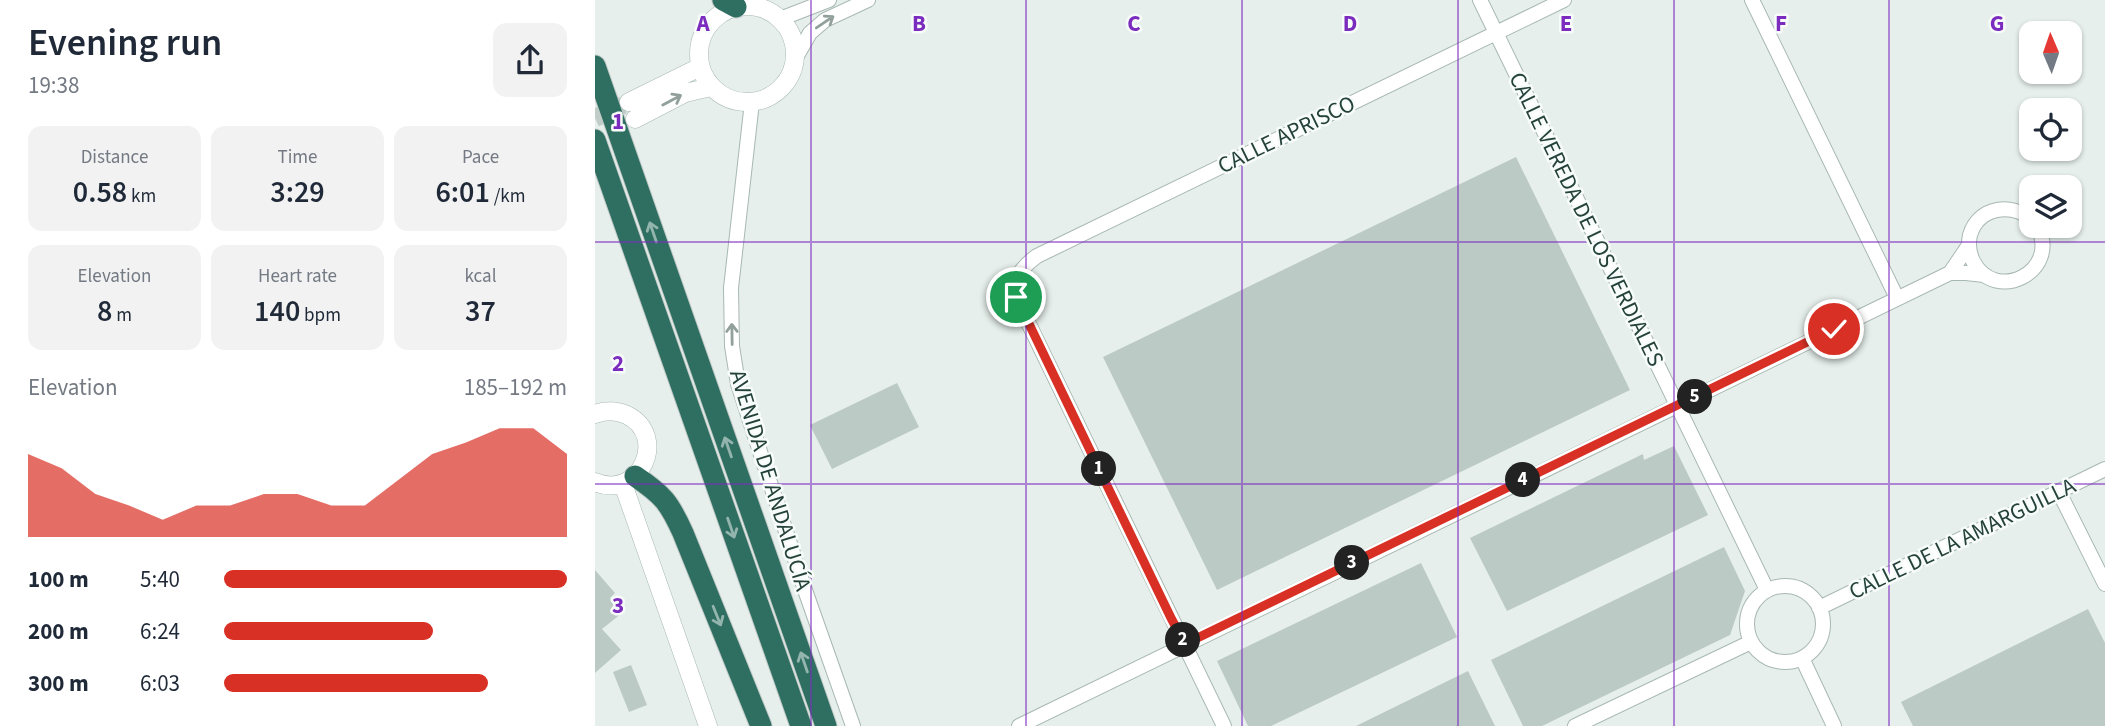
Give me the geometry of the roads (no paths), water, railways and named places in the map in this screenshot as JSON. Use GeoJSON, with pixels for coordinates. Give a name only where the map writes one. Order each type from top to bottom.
{"type":"FeatureCollection","features":[{"type":"Feature","properties":{"kind":"highway"},"geometry":{"type":"LineString","coordinates":[[595,66],[826,726]]}},
{"type":"Feature","properties":{"kind":"highway"},"geometry":{"type":"LineString","coordinates":[[595,139],[800,726]]}},
{"type":"Feature","properties":{"kind":"highway"},"geometry":{"type":"LineString","coordinates":[[629,480],[658,491],[671,507],[684,533],[761,726]]}},
{"type":"Feature","properties":{"kind":"street"},"geometry":{"type":"LineString","coordinates":[[780,19],[829,0]]}},
{"type":"Feature","properties":{"kind":"street"},"geometry":{"type":"LineString","coordinates":[[795,59],[789,30],[780,19],[767,10],[729,4],[710,23],[702,36],[698,51],[700,67],[711,87],[723,96],[737,102],[768,98],[781,88],[791,75],[795,59],[810,33],[825,20],[868,0]]}},
{"type":"Feature","properties":{"kind":"street","name":"CALLE VEREDA DE LOS VERDIALES"},"geometry":{"type":"LineString","coordinates":[[1480,0],[1767,590]]}},
{"type":"Feature","properties":{"kind":"street","name":"CALLE APRISCO"},"geometry":{"type":"LineString","coordinates":[[1185,644],[1016,297],[1015,279],[1024,265],[1037,256],[1564,0]]}},
{"type":"Feature","properties":{"kind":"street"},"geometry":{"type":"LineString","coordinates":[[1752,0],[1897,298]]}},
{"type":"Feature","properties":{"kind":"street"},"geometry":{"type":"LineString","coordinates":[[700,67],[632,111],[711,87]]}},
{"type":"Feature","properties":{"kind":"street","name":"AVENIDA DE ANDALUCÍA"},"geometry":{"type":"LineString","coordinates":[[752,102],[731,288],[732,346],[738,384],[805,590],[853,726]]}},
{"type":"Feature","properties":{"kind":"street"},"geometry":{"type":"LineString","coordinates":[[1984,275],[1971,257],[1969,245],[1976,222],[1997,209],[2019,212]]}},
{"type":"Feature","properties":{"kind":"street"},"geometry":{"type":"LineString","coordinates":[[1019,726],[1950,273],[1966,272],[2007,282],[2019,279],[2030,273],[2038,263],[2042,252],[2041,238]]}},
{"type":"Feature","properties":{"kind":"street"},"geometry":{"type":"LineString","coordinates":[[1950,273],[1969,245]]}},
{"type":"Feature","properties":{"kind":"street"},"geometry":{"type":"LineString","coordinates":[[595,414],[613,411],[632,418],[639,425],[647,444],[645,462],[629,480],[611,486],[595,482]]}},
{"type":"Feature","properties":{"kind":"street","name":"CALLE DE LA AMARGUILLA"},"geometry":{"type":"LineString","coordinates":[[1819,608],[2105,469]]}},
{"type":"Feature","properties":{"kind":"street"},"geometry":{"type":"LineString","coordinates":[[629,480],[708,726]]}},
{"type":"Feature","properties":{"kind":"street"},"geometry":{"type":"LineString","coordinates":[[2059,492],[2105,584]]}},
{"type":"Feature","properties":{"kind":"street"},"geometry":{"type":"LineString","coordinates":[[1782,586],[1797,588],[1810,596],[1819,608],[1823,622],[1821,637],[1813,649],[1802,658],[1787,662],[1773,660],[1760,653],[1751,642],[1747,627],[1748,612],[1755,599],[1767,590],[1782,586]]}},
{"type":"Feature","properties":{"kind":"street"},"geometry":{"type":"LineString","coordinates":[[1576,726],[1751,642]]}},
{"type":"Feature","properties":{"kind":"street"},"geometry":{"type":"LineString","coordinates":[[1185,644],[1224,726]]}},
{"type":"Feature","properties":{"kind":"street"},"geometry":{"type":"LineString","coordinates":[[1802,658],[1834,726]]}},
{"type":"Feature","properties":{"kind":"tunnel"},"geometry":{"type":"LineString","coordinates":[[595,118],[623,105]]}}]}
